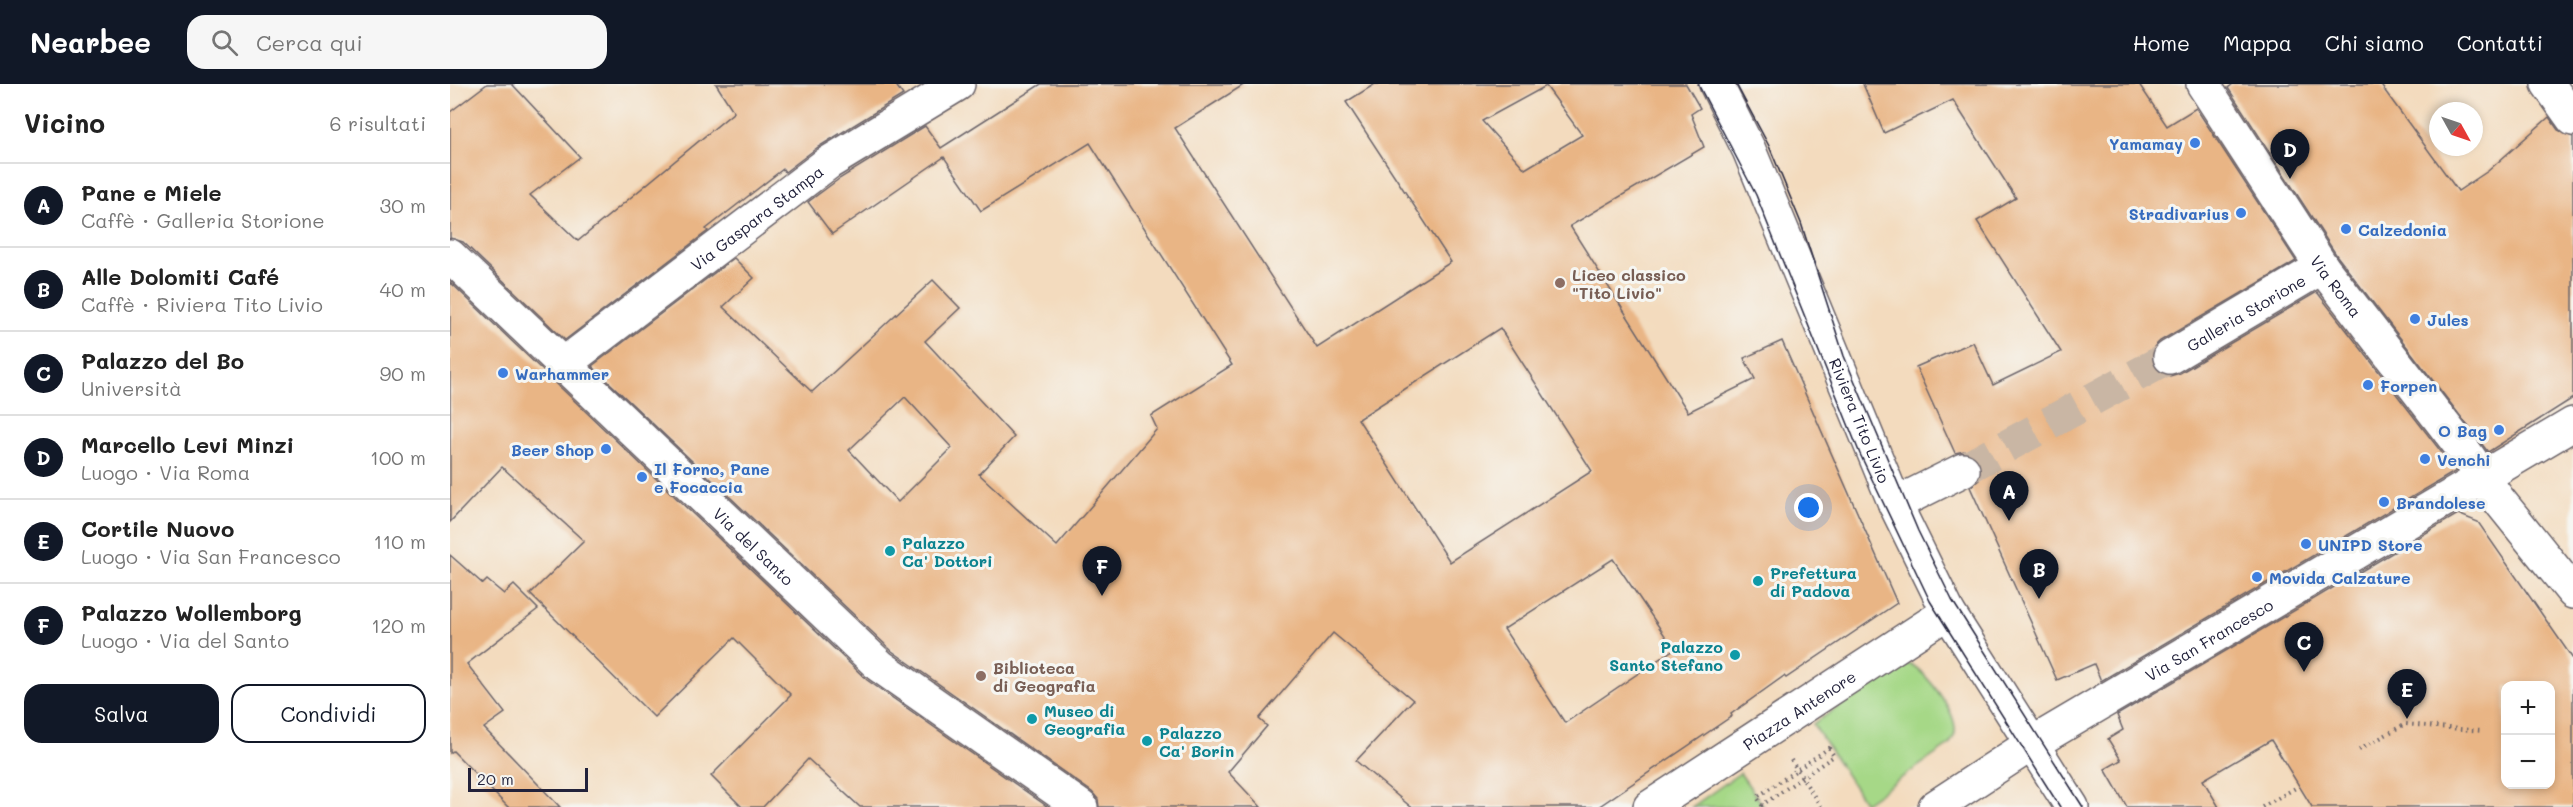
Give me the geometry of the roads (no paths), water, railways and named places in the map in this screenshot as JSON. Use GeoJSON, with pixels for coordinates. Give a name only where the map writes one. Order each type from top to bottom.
{"type":"FeatureCollection","features":[{"type":"Feature","properties":{"kind":"street","name":"Via Gaspara Stampa"},"geometry":{"type":"LineString","coordinates":[[564,364],[828,163],[958,84]]}},
{"type":"Feature","properties":{"kind":"street","name":"Riviera Tito Livio"},"geometry":{"type":"LineString","coordinates":[[1716,84],[1749,150],[1895,504],[1948,612],[2033,742],[2072,807]]}},
{"type":"Feature","properties":{"kind":"street","name":"Via Roma"},"geometry":{"type":"LineString","coordinates":[[2203,84],[2322,267],[2485,477],[2498,499],[2573,592]]}},
{"type":"Feature","properties":{"kind":"street"},"geometry":{"type":"LineString","coordinates":[[2548,84],[2573,119]]}},
{"type":"Feature","properties":{"kind":"street","name":"Via del Santo"},"geometry":{"type":"LineString","coordinates":[[450,256],[880,666],[1081,807]]}},
{"type":"Feature","properties":{"kind":"street","name":"Galleria Storione"},"geometry":{"type":"LineString","coordinates":[[2170,357],[2322,267]]}},
{"type":"Feature","properties":{"kind":"street","name":"Via San Francesco"},"geometry":{"type":"LineString","coordinates":[[1935,807],[2033,742],[2573,424]]}},
{"type":"Feature","properties":{"kind":"street"},"geometry":{"type":"LineString","coordinates":[[1895,504],[1963,470]]}},
{"type":"Feature","properties":{"kind":"street","name":"Piazza Antenore"},"geometry":{"type":"LineString","coordinates":[[1650,807],[1948,612]]}},
{"type":"Feature","properties":{"kind":"tunnel"},"geometry":{"type":"LineString","coordinates":[[1963,470],[2170,357]]}},
{"type":"Feature","properties":{"kind":"tram line"},"geometry":{"type":"LineString","coordinates":[[1698,84],[1756,195],[1860,454],[1930,601],[2060,807]]}},
{"type":"Feature","properties":{"kind":"tram line"},"geometry":{"type":"LineString","coordinates":[[1736,84],[1769,146],[1801,223],[1844,356],[1918,531],[1952,600],[2083,807]]}},
{"type":"Feature","properties":{"kind":"place","name":"Yamamay"},"geometry":{"type":"Point","coordinates":[2195,143]}},
{"type":"Feature","properties":{"kind":"place","name":"Marcello Levi Minzi"},"geometry":{"type":"Point","coordinates":[2290,179]}},
{"type":"Feature","properties":{"kind":"place","name":"Stradivarius"},"geometry":{"type":"Point","coordinates":[2241,213]}},
{"type":"Feature","properties":{"kind":"place","name":"Calzedonia"},"geometry":{"type":"Point","coordinates":[2346,229]}},
{"type":"Feature","properties":{"kind":"place","name":"Liceo classico \"Tito Livio\""},"geometry":{"type":"Point","coordinates":[1560,283]}},
{"type":"Feature","properties":{"kind":"place","name":"Jules"},"geometry":{"type":"Point","coordinates":[2415,319]}},
{"type":"Feature","properties":{"kind":"place","name":"Warhammer"},"geometry":{"type":"Point","coordinates":[503,373]}},
{"type":"Feature","properties":{"kind":"place","name":"Forpen"},"geometry":{"type":"Point","coordinates":[2368,385]}},
{"type":"Feature","properties":{"kind":"place","name":"O Bag"},"geometry":{"type":"Point","coordinates":[2499,430]}},
{"type":"Feature","properties":{"kind":"place","name":"Beer Shop"},"geometry":{"type":"Point","coordinates":[606,449]}},
{"type":"Feature","properties":{"kind":"place","name":"Venchi"},"geometry":{"type":"Point","coordinates":[2425,459]}},
{"type":"Feature","properties":{"kind":"place","name":"Il Forno, Pane e Focaccia"},"geometry":{"type":"Point","coordinates":[642,477]}},
{"type":"Feature","properties":{"kind":"place","name":"Brandolese"},"geometry":{"type":"Point","coordinates":[2384,502]}},
{"type":"Feature","properties":{"kind":"place","name":"Pane e Miele"},"geometry":{"type":"Point","coordinates":[2009,521]}},
{"type":"Feature","properties":{"kind":"place","name":"UNIPD Store"},"geometry":{"type":"Point","coordinates":[2306,544]}},
{"type":"Feature","properties":{"kind":"place","name":"Palazzo Ca' Dottori"},"geometry":{"type":"Point","coordinates":[890,551]}},
{"type":"Feature","properties":{"kind":"place","name":"Movida Calzature"},"geometry":{"type":"Point","coordinates":[2257,577]}},
{"type":"Feature","properties":{"kind":"place","name":"Prefettura di Padova"},"geometry":{"type":"Point","coordinates":[1758,581]}},
{"type":"Feature","properties":{"kind":"place","name":"Palazzo Wollemborg"},"geometry":{"type":"Point","coordinates":[1102,596]}},
{"type":"Feature","properties":{"kind":"place","name":"Alle Dolomiti Café"},"geometry":{"type":"Point","coordinates":[2039,599]}},
{"type":"Feature","properties":{"kind":"place","name":"Palazzo Santo Stefano"},"geometry":{"type":"Point","coordinates":[1735,655]}},
{"type":"Feature","properties":{"kind":"place","name":"Palazzo del Bo"},"geometry":{"type":"Point","coordinates":[2304,672]}},
{"type":"Feature","properties":{"kind":"place","name":"Biblioteca di Geografia"},"geometry":{"type":"Point","coordinates":[981,676]}},
{"type":"Feature","properties":{"kind":"place","name":"Museo di Geografia"},"geometry":{"type":"Point","coordinates":[1032,719]}},
{"type":"Feature","properties":{"kind":"place","name":"Cortile Nuovo"},"geometry":{"type":"Point","coordinates":[2407,719]}},
{"type":"Feature","properties":{"kind":"place","name":"Palazzo Ca' Borin"},"geometry":{"type":"Point","coordinates":[1147,741]}}]}
